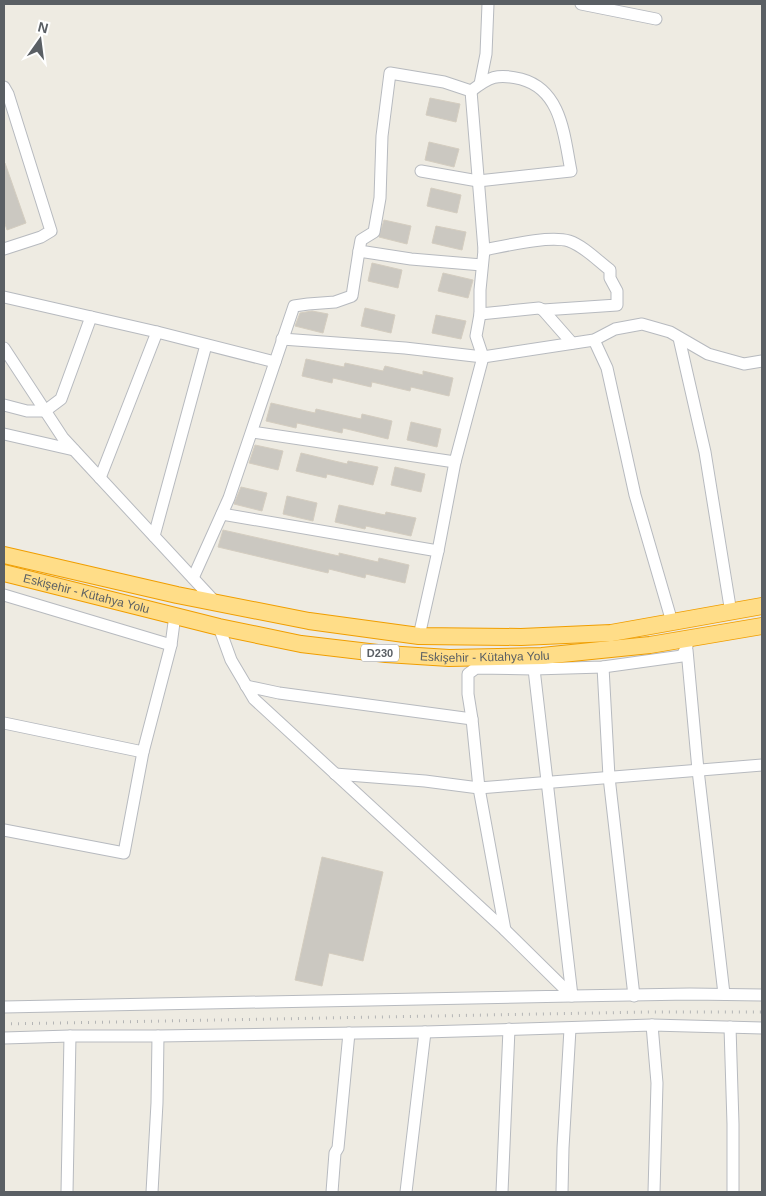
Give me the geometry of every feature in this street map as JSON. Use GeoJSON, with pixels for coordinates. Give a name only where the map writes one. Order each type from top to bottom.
{"type":"FeatureCollection","features":[{"type":"Feature","properties":{"kind":"highway","name":"Eskişehir - Kütahya Yolu"},"geometry":{"type":"LineString","coordinates":[[4,555],[177,596],[310,621],[419,636],[521,638],[611,633],[762,606]]}},
{"type":"Feature","properties":{"kind":"highway","name":"Eskişehir - Kütahya Yolu"},"geometry":{"type":"LineString","coordinates":[[4,573],[219,627],[301,644],[386,654],[449,658],[542,656],[687,645],[762,626]]}},
{"type":"Feature","properties":{"kind":"street"},"geometry":{"type":"LineString","coordinates":[[419,636],[438,551],[454,462],[483,357],[476,336],[480,314],[484,250],[478,181],[476,87],[486,54],[488,4]]}},
{"type":"Feature","properties":{"kind":"street"},"geometry":{"type":"LineString","coordinates":[[581,4],[656,19]]}},
{"type":"Feature","properties":{"kind":"street"},"geometry":{"type":"LineString","coordinates":[[193,578],[229,498],[294,306],[335,302],[352,296],[361,240],[374,232],[378,215],[382,136],[390,73],[476,87],[487,79],[506,75],[531,82],[546,94],[557,110],[571,171],[478,181],[422,171]]}},
{"type":"Feature","properties":{"kind":"street"},"geometry":{"type":"LineString","coordinates":[[4,87],[8,94],[51,231],[4,249]]}},
{"type":"Feature","properties":{"kind":"street"},"geometry":{"type":"LineString","coordinates":[[480,314],[539,308],[543,310],[617,305],[617,292],[610,278],[610,270],[567,240],[545,240],[484,250]]}},
{"type":"Feature","properties":{"kind":"street"},"geometry":{"type":"LineString","coordinates":[[359,251],[411,259],[482,265]]}},
{"type":"Feature","properties":{"kind":"street"},"geometry":{"type":"LineString","coordinates":[[4,297],[157,332],[275,362]]}},
{"type":"Feature","properties":{"kind":"street"},"geometry":{"type":"LineString","coordinates":[[543,310],[572,343]]}},
{"type":"Feature","properties":{"kind":"street"},"geometry":{"type":"LineString","coordinates":[[4,405],[27,411],[45,411],[60,399],[91,317]]}},
{"type":"Feature","properties":{"kind":"street"},"geometry":{"type":"LineString","coordinates":[[282,340],[405,348],[483,357],[594,340],[615,329],[642,324],[670,332],[708,354],[744,364],[762,361]]}},
{"type":"Feature","properties":{"kind":"street"},"geometry":{"type":"LineString","coordinates":[[100,478],[157,332]]}},
{"type":"Feature","properties":{"kind":"street"},"geometry":{"type":"LineString","coordinates":[[679,338],[705,452],[731,613]]}},
{"type":"Feature","properties":{"kind":"street"},"geometry":{"type":"LineString","coordinates":[[594,340],[607,368],[635,495],[672,622]]}},
{"type":"Feature","properties":{"kind":"street"},"geometry":{"type":"LineString","coordinates":[[154,536],[206,344]]}},
{"type":"Feature","properties":{"kind":"street"},"geometry":{"type":"LineString","coordinates":[[4,348],[63,438],[216,603]]}},
{"type":"Feature","properties":{"kind":"street"},"geometry":{"type":"LineString","coordinates":[[252,432],[454,462]]}},
{"type":"Feature","properties":{"kind":"street"},"geometry":{"type":"LineString","coordinates":[[4,434],[74,450]]}},
{"type":"Feature","properties":{"kind":"street"},"geometry":{"type":"LineString","coordinates":[[222,514],[438,551]]}},
{"type":"Feature","properties":{"kind":"street"},"geometry":{"type":"LineString","coordinates":[[4,595],[171,645]]}},
{"type":"Feature","properties":{"kind":"street"},"geometry":{"type":"LineString","coordinates":[[4,830],[124,853],[143,752],[171,645],[175,615]]}},
{"type":"Feature","properties":{"kind":"street"},"geometry":{"type":"LineString","coordinates":[[219,627],[231,660],[254,699],[505,930],[572,996]]}},
{"type":"Feature","properties":{"kind":"street"},"geometry":{"type":"LineString","coordinates":[[505,930],[479,788],[468,694],[468,674],[476,668],[603,667],[682,656],[687,645]]}},
{"type":"Feature","properties":{"kind":"street"},"geometry":{"type":"LineString","coordinates":[[687,645],[698,770],[724,994]]}},
{"type":"Feature","properties":{"kind":"street"},"geometry":{"type":"LineString","coordinates":[[603,667],[609,776],[634,996]]}},
{"type":"Feature","properties":{"kind":"street"},"geometry":{"type":"LineString","coordinates":[[534,669],[572,996]]}},
{"type":"Feature","properties":{"kind":"street"},"geometry":{"type":"LineString","coordinates":[[246,686],[279,693],[472,719]]}},
{"type":"Feature","properties":{"kind":"street"},"geometry":{"type":"LineString","coordinates":[[4,724],[143,752]]}},
{"type":"Feature","properties":{"kind":"street"},"geometry":{"type":"LineString","coordinates":[[335,774],[425,781],[479,788],[762,765]]}},
{"type":"Feature","properties":{"kind":"street"},"geometry":{"type":"LineString","coordinates":[[4,1007],[57,1004],[204,1004],[572,996],[762,995]]}},
{"type":"Feature","properties":{"kind":"street"},"geometry":{"type":"LineString","coordinates":[[652,1025],[657,1083],[654,1192]]}},
{"type":"Feature","properties":{"kind":"street"},"geometry":{"type":"LineString","coordinates":[[4,1038],[425,1032],[652,1025],[762,1028]]}},
{"type":"Feature","properties":{"kind":"street"},"geometry":{"type":"LineString","coordinates":[[730,1027],[733,1192]]}},
{"type":"Feature","properties":{"kind":"street"},"geometry":{"type":"LineString","coordinates":[[502,1192],[509,1029]]}},
{"type":"Feature","properties":{"kind":"street"},"geometry":{"type":"LineString","coordinates":[[562,1192],[570,1029]]}},
{"type":"Feature","properties":{"kind":"street"},"geometry":{"type":"LineString","coordinates":[[406,1192],[425,1032]]}},
{"type":"Feature","properties":{"kind":"street"},"geometry":{"type":"LineString","coordinates":[[332,1192],[349,1033]]}},
{"type":"Feature","properties":{"kind":"street"},"geometry":{"type":"LineString","coordinates":[[67,1192],[70,1036]]}},
{"type":"Feature","properties":{"kind":"street"},"geometry":{"type":"LineString","coordinates":[[152,1192],[157,1103],[158,1036]]}},
{"type":"Feature","properties":{"kind":"building"},"geometry":{"type":"Polygon","coordinates":[[[430,98],[460,104],[456,122],[426,115],[430,98]]]}},
{"type":"Feature","properties":{"kind":"building"},"geometry":{"type":"Polygon","coordinates":[[[429,142],[459,149],[454,167],[425,160],[429,142]]]}},
{"type":"Feature","properties":{"kind":"building"},"geometry":{"type":"Polygon","coordinates":[[[5,163],[26,223],[7,230],[4,221],[5,163]]]}},
{"type":"Feature","properties":{"kind":"building"},"geometry":{"type":"Polygon","coordinates":[[[431,188],[461,195],[457,213],[427,206],[431,188]]]}},
{"type":"Feature","properties":{"kind":"building"},"geometry":{"type":"Polygon","coordinates":[[[384,220],[411,226],[407,244],[379,237],[384,220]]]}},
{"type":"Feature","properties":{"kind":"building"},"geometry":{"type":"Polygon","coordinates":[[[436,226],[466,232],[462,250],[432,243],[436,226]]]}},
{"type":"Feature","properties":{"kind":"building"},"geometry":{"type":"Polygon","coordinates":[[[372,263],[402,270],[398,288],[368,281],[372,263]]]}},
{"type":"Feature","properties":{"kind":"building"},"geometry":{"type":"Polygon","coordinates":[[[443,273],[473,280],[468,298],[438,291],[443,273]]]}},
{"type":"Feature","properties":{"kind":"building"},"geometry":{"type":"Polygon","coordinates":[[[365,308],[395,315],[391,333],[361,326],[365,308]]]}},
{"type":"Feature","properties":{"kind":"building"},"geometry":{"type":"Polygon","coordinates":[[[312,311],[328,314],[323,333],[295,326],[300,313],[312,311]]]}},
{"type":"Feature","properties":{"kind":"building"},"geometry":{"type":"Polygon","coordinates":[[[436,315],[466,321],[461,339],[432,333],[436,315]]]}},
{"type":"Feature","properties":{"kind":"building"},"geometry":{"type":"Polygon","coordinates":[[[306,359],[344,367],[345,363],[383,371],[385,366],[423,375],[423,371],[453,378],[449,396],[411,387],[410,391],[372,382],[371,387],[333,378],[332,383],[302,376],[306,359]]]}},
{"type":"Feature","properties":{"kind":"building"},"geometry":{"type":"Polygon","coordinates":[[[271,403],[315,413],[316,409],[361,419],[362,414],[392,421],[388,439],[343,428],[342,433],[297,423],[296,428],[266,421],[271,403]]]}},
{"type":"Feature","properties":{"kind":"building"},"geometry":{"type":"Polygon","coordinates":[[[411,422],[441,429],[437,447],[407,440],[411,422]]]}},
{"type":"Feature","properties":{"kind":"building"},"geometry":{"type":"Polygon","coordinates":[[[255,445],[283,451],[278,470],[249,463],[255,445]]]}},
{"type":"Feature","properties":{"kind":"building"},"geometry":{"type":"Polygon","coordinates":[[[301,453],[347,464],[348,461],[378,467],[373,485],[327,474],[326,478],[296,471],[301,453]]]}},
{"type":"Feature","properties":{"kind":"building"},"geometry":{"type":"Polygon","coordinates":[[[395,467],[425,474],[421,492],[391,485],[395,467]]]}},
{"type":"Feature","properties":{"kind":"building"},"geometry":{"type":"Polygon","coordinates":[[[241,487],[267,493],[262,511],[234,504],[241,487]]]}},
{"type":"Feature","properties":{"kind":"building"},"geometry":{"type":"Polygon","coordinates":[[[287,496],[317,503],[313,521],[283,514],[287,496]]]}},
{"type":"Feature","properties":{"kind":"building"},"geometry":{"type":"Polygon","coordinates":[[[339,505],[385,515],[386,512],[416,518],[411,536],[366,526],[365,529],[335,522],[339,505]]]}},
{"type":"Feature","properties":{"kind":"building"},"geometry":{"type":"Polygon","coordinates":[[[223,530],[339,556],[339,553],[378,562],[379,558],[409,565],[405,583],[366,574],[365,578],[329,569],[328,573],[218,547],[223,530]]]}},
{"type":"Feature","properties":{"kind":"building"},"geometry":{"type":"Polygon","coordinates":[[[322,857],[383,872],[363,961],[329,953],[322,986],[295,980],[322,857]]]}},
{"type":"Feature","properties":{"kind":"railway"},"geometry":{"type":"LineString","coordinates":[[4,1024],[648,1012],[762,1012]]}}]}
